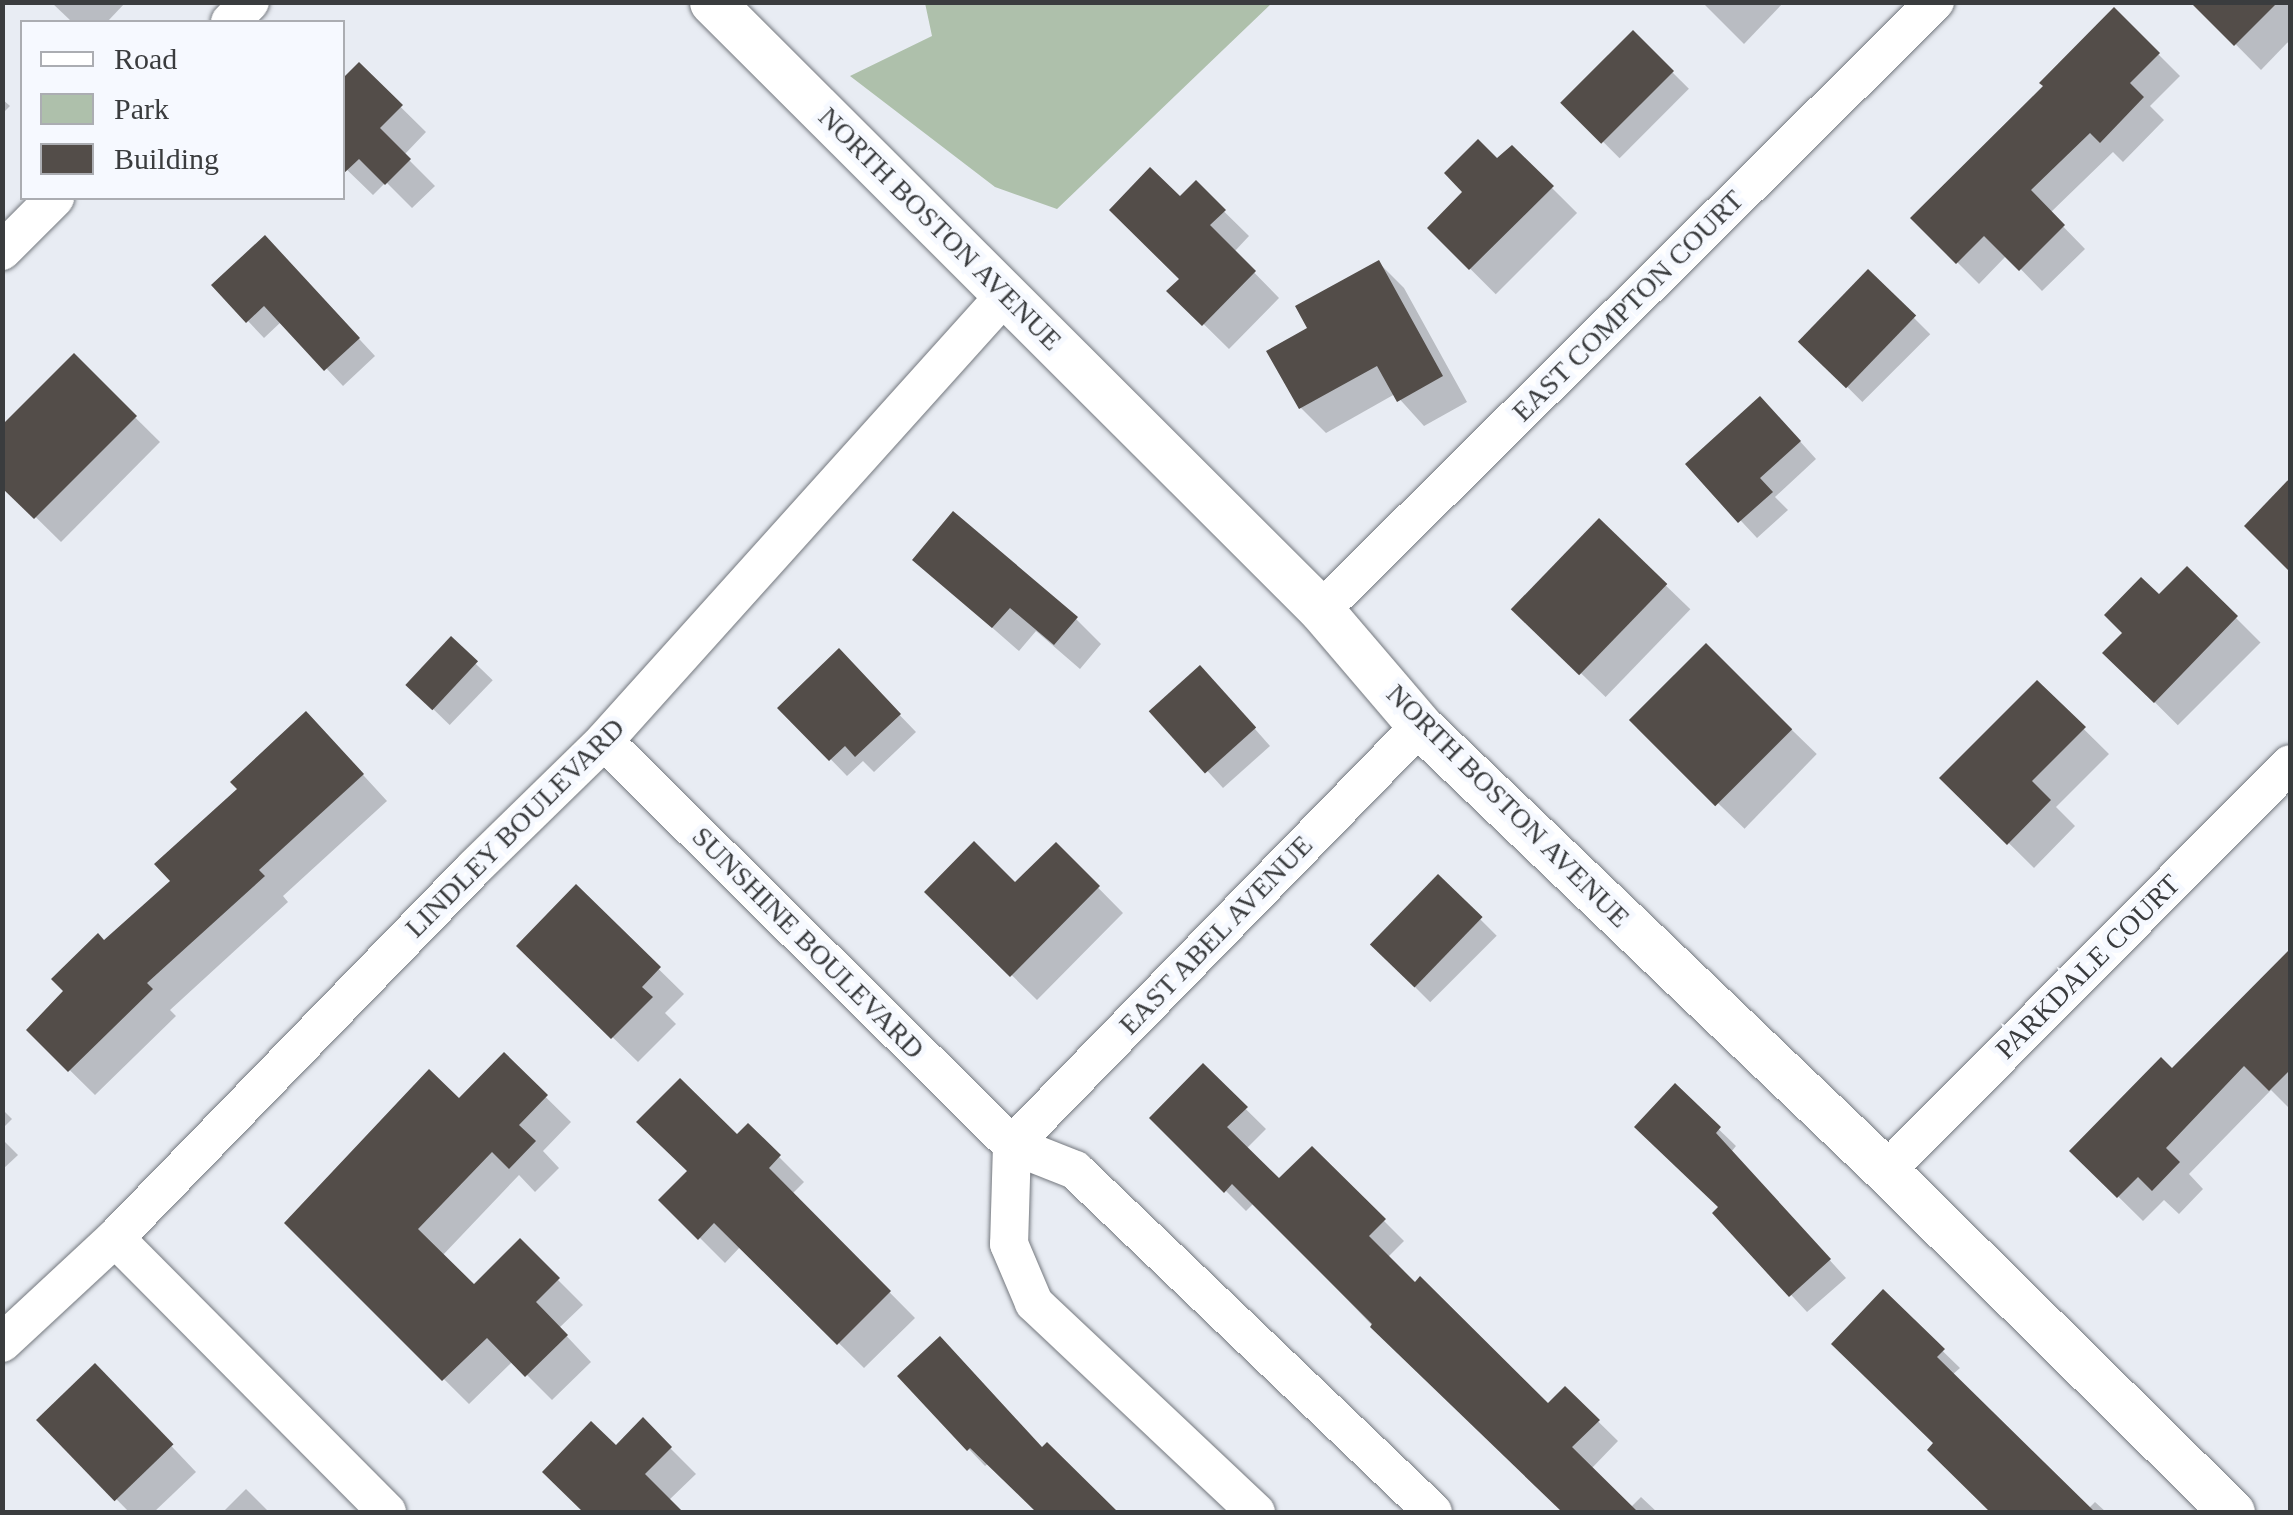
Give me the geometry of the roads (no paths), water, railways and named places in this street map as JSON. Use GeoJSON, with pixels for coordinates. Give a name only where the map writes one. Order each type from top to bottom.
{"type":"FeatureCollection","features":[{"type":"Feature","properties":{"kind":"street"},"geometry":{"type":"LineString","coordinates":[[232,20],[250,2]]}},
{"type":"Feature","properties":{"kind":"street","name":"NORTH BOSTON AVENUE"},"geometry":{"type":"LineString","coordinates":[[712,2],[1322,610],[1420,726],[1886,1171],[2232,1512]]}},
{"type":"Feature","properties":{"kind":"street","name":"EAST COMPTON COURT"},"geometry":{"type":"LineString","coordinates":[[1322,610],[1935,2]]}},
{"type":"Feature","properties":{"kind":"street"},"geometry":{"type":"LineString","coordinates":[[2,250],[54,200]]}},
{"type":"Feature","properties":{"kind":"street","name":"LINDLEY BOULEVARD"},"geometry":{"type":"LineString","coordinates":[[2,1343],[115,1238],[475,866],[604,741],[1006,294]]}},
{"type":"Feature","properties":{"kind":"street","name":"EAST ABEL AVENUE"},"geometry":{"type":"LineString","coordinates":[[1012,1144],[1420,726]]}},
{"type":"Feature","properties":{"kind":"street","name":"SUNSHINE BOULEVARD"},"geometry":{"type":"LineString","coordinates":[[604,741],[1012,1144],[1075,1170],[1433,1512]]}},
{"type":"Feature","properties":{"kind":"street","name":"PARKDALE COURT"},"geometry":{"type":"LineString","coordinates":[[1886,1171],[2290,764]]}},
{"type":"Feature","properties":{"kind":"street"},"geometry":{"type":"LineString","coordinates":[[1012,1144],[1009,1244],[1034,1304],[1256,1512]]}},
{"type":"Feature","properties":{"kind":"street"},"geometry":{"type":"LineString","coordinates":[[115,1238],[387,1512]]}}]}
